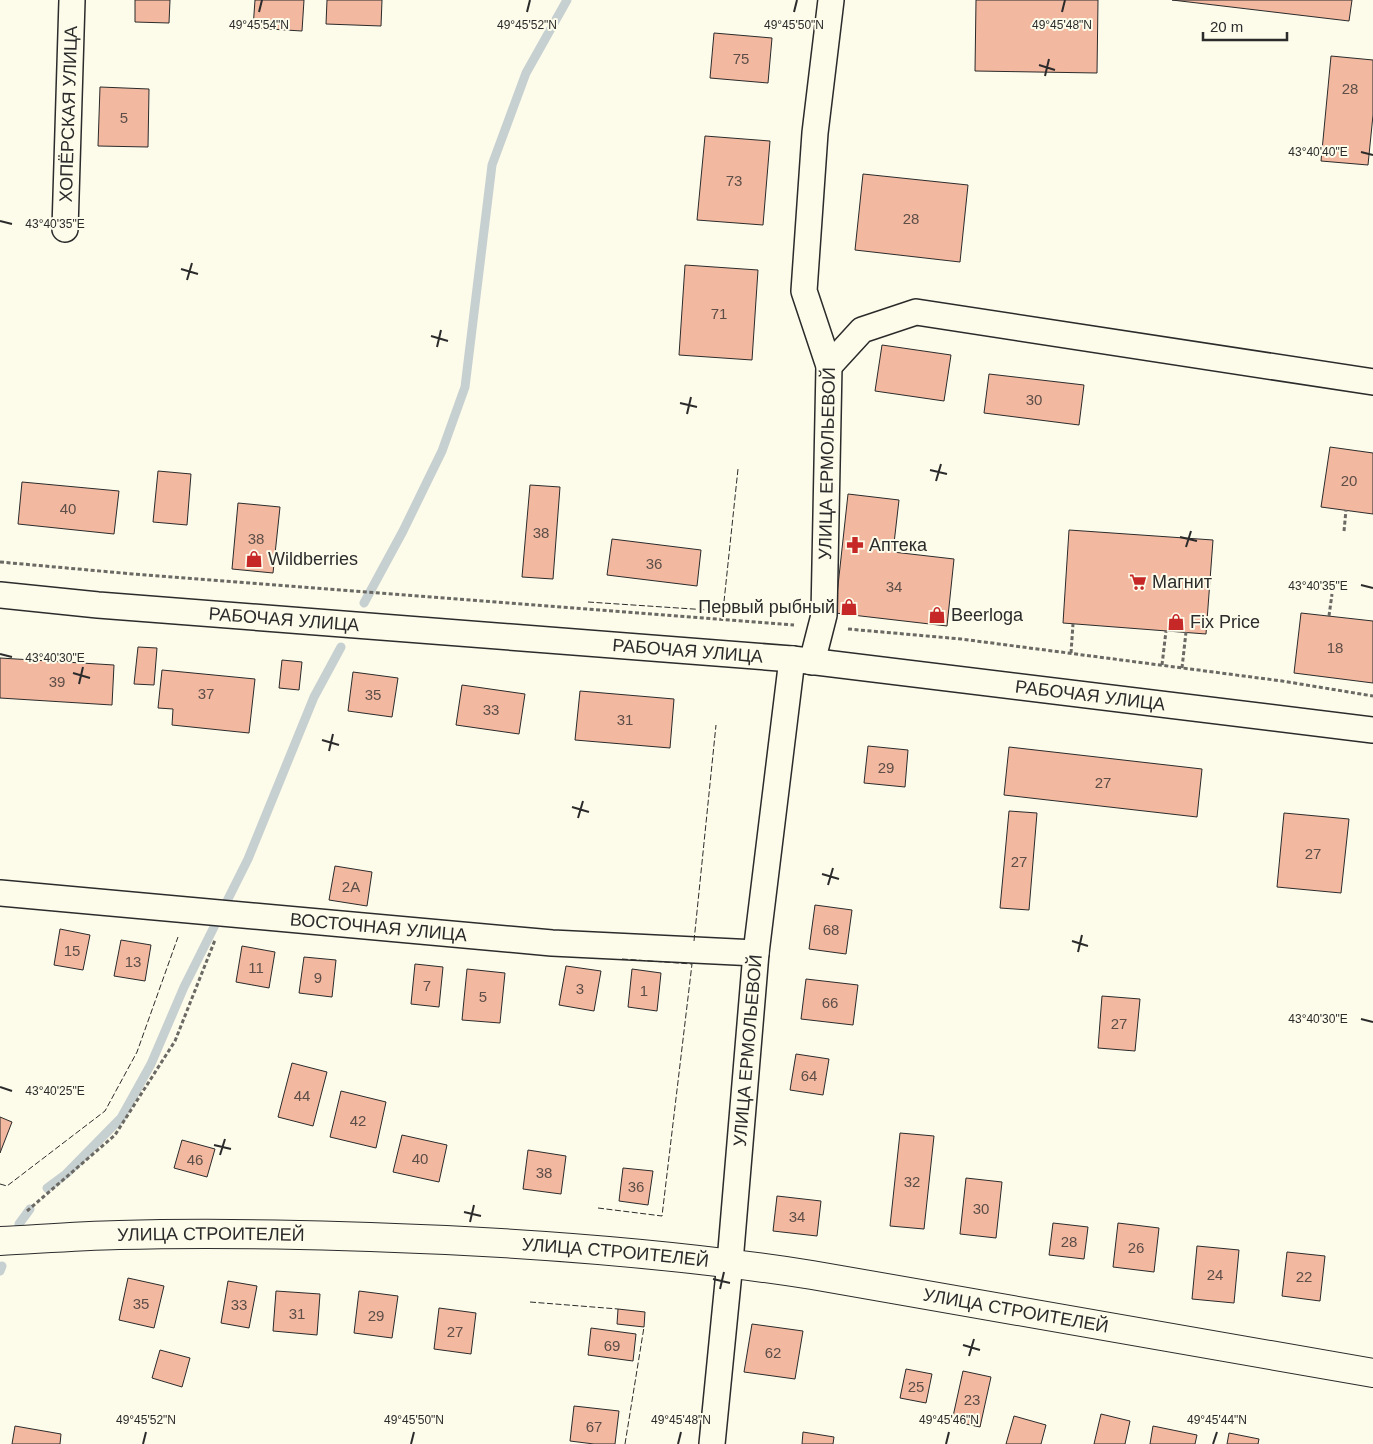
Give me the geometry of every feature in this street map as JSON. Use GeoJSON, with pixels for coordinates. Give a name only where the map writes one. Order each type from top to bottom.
{"type":"FeatureCollection","features":[{"type":"Feature","properties":{"kind":"street","name":"ХОПЁРСКАЯ УЛИЦА"},"geometry":{"type":"LineString","coordinates":[[65,229],[72,0]]}},
{"type":"Feature","properties":{"kind":"street","name":"УЛИЦА ЕРМОЛЬЕВОЙ"},"geometry":{"type":"LineString","coordinates":[[712,1444],[730,1262],[756,953],[802,660],[821,627],[824,614],[829,366],[804,291],[815,133],[831,0]]}},
{"type":"Feature","properties":{"kind":"street"},"geometry":{"type":"LineString","coordinates":[[829,366],[862,330],[916,312],[1373,382]]}},
{"type":"Feature","properties":{"kind":"street","name":"РАБОЧАЯ УЛИЦА"},"geometry":{"type":"LineString","coordinates":[[0,596],[802,660],[1373,730]]}},
{"type":"Feature","properties":{"kind":"street","name":"ВОСТОЧНАЯ УЛИЦА"},"geometry":{"type":"LineString","coordinates":[[0,893],[552,943],[756,953]]}},
{"type":"Feature","properties":{"kind":"street","name":"УЛИЦА СТРОИТЕЛЕЙ"},"geometry":{"type":"LineString","coordinates":[[0,1241],[118,1235],[349,1235],[548,1245],[730,1262],[822,1276],[1373,1373]]}},
{"type":"Feature","properties":{"kind":"path"},"geometry":{"type":"LineString","coordinates":[[1344,531],[1346,510]]}},
{"type":"Feature","properties":{"kind":"path"},"geometry":{"type":"LineString","coordinates":[[0,562],[961,639],[1162,665],[1373,696]]}},
{"type":"Feature","properties":{"kind":"path"},"geometry":{"type":"LineString","coordinates":[[1329,616],[1332,594]]}},
{"type":"Feature","properties":{"kind":"path"},"geometry":{"type":"LineString","coordinates":[[1071,653],[1073,624]]}},
{"type":"Feature","properties":{"kind":"path"},"geometry":{"type":"LineString","coordinates":[[1162,665],[1166,631]]}},
{"type":"Feature","properties":{"kind":"path"},"geometry":{"type":"LineString","coordinates":[[1182,668],[1186,632]]}},
{"type":"Feature","properties":{"kind":"path"},"geometry":{"type":"LineString","coordinates":[[22,1215],[115,1135],[174,1041],[226,913]]}},
{"type":"Feature","properties":{"kind":"building"},"geometry":{"type":"Polygon","coordinates":[[[135,0],[170,0],[169,23],[135,22],[135,0]]]}},
{"type":"Feature","properties":{"kind":"building"},"geometry":{"type":"Polygon","coordinates":[[[255,0],[304,0],[302,31],[253,28],[255,0]]]}},
{"type":"Feature","properties":{"kind":"building"},"geometry":{"type":"Polygon","coordinates":[[[327,0],[382,0],[381,26],[326,24],[327,0]]]}},
{"type":"Feature","properties":{"kind":"building"},"geometry":{"type":"Polygon","coordinates":[[[976,0],[1098,0],[1097,73],[975,71],[976,0]]]}},
{"type":"Feature","properties":{"kind":"building"},"geometry":{"type":"Polygon","coordinates":[[[1172,0],[1352,0],[1349,21],[1172,0]]]}},
{"type":"Feature","properties":{"kind":"building"},"geometry":{"type":"Polygon","coordinates":[[[714,33],[772,38],[768,83],[710,78],[714,33]]]}},
{"type":"Feature","properties":{"kind":"building"},"geometry":{"type":"Polygon","coordinates":[[[1331,56],[1373,60],[1373,115],[1368,165],[1321,161],[1331,56]]]}},
{"type":"Feature","properties":{"kind":"building"},"geometry":{"type":"Polygon","coordinates":[[[100,87],[149,89],[148,147],[98,146],[100,87]]]}},
{"type":"Feature","properties":{"kind":"building"},"geometry":{"type":"Polygon","coordinates":[[[705,136],[770,141],[763,225],[697,220],[705,136]]]}},
{"type":"Feature","properties":{"kind":"building"},"geometry":{"type":"Polygon","coordinates":[[[863,174],[968,185],[960,262],[855,250],[863,174]]]}},
{"type":"Feature","properties":{"kind":"building"},"geometry":{"type":"Polygon","coordinates":[[[685,265],[758,270],[752,360],[679,355],[685,265]]]}},
{"type":"Feature","properties":{"kind":"building"},"geometry":{"type":"Polygon","coordinates":[[[882,345],[951,355],[944,401],[875,391],[882,345]]]}},
{"type":"Feature","properties":{"kind":"building"},"geometry":{"type":"Polygon","coordinates":[[[989,374],[1084,385],[1079,425],[984,413],[989,374]]]}},
{"type":"Feature","properties":{"kind":"building"},"geometry":{"type":"Polygon","coordinates":[[[1330,447],[1373,453],[1373,514],[1321,507],[1330,447]]]}},
{"type":"Feature","properties":{"kind":"building"},"geometry":{"type":"Polygon","coordinates":[[[158,471],[191,474],[187,525],[153,522],[158,471]]]}},
{"type":"Feature","properties":{"kind":"building"},"geometry":{"type":"Polygon","coordinates":[[[22,482],[119,491],[114,534],[18,524],[22,482]]]}},
{"type":"Feature","properties":{"kind":"building"},"geometry":{"type":"Polygon","coordinates":[[[530,485],[560,487],[553,579],[522,577],[530,485]]]}},
{"type":"Feature","properties":{"kind":"building"},"geometry":{"type":"Polygon","coordinates":[[[848,494],[899,500],[893,552],[954,559],[947,626],[835,613],[848,494]]]}},
{"type":"Feature","properties":{"kind":"building"},"geometry":{"type":"Polygon","coordinates":[[[238,503],[280,507],[273,573],[232,569],[238,503]]]}},
{"type":"Feature","properties":{"kind":"building","name":"Магнит"},"geometry":{"type":"Polygon","coordinates":[[[1069,530],[1213,540],[1206,634],[1063,623],[1069,530]]]}},
{"type":"Feature","properties":{"kind":"building"},"geometry":{"type":"Polygon","coordinates":[[[612,539],[701,550],[697,586],[607,575],[612,539]]]}},
{"type":"Feature","properties":{"kind":"building"},"geometry":{"type":"Polygon","coordinates":[[[1301,613],[1373,621],[1373,683],[1294,673],[1301,613]]]}},
{"type":"Feature","properties":{"kind":"building"},"geometry":{"type":"Polygon","coordinates":[[[138,647],[157,648],[154,685],[134,684],[138,647]]]}},
{"type":"Feature","properties":{"kind":"building"},"geometry":{"type":"Polygon","coordinates":[[[0,658],[114,665],[112,705],[0,698],[0,658]]]}},
{"type":"Feature","properties":{"kind":"building"},"geometry":{"type":"Polygon","coordinates":[[[282,660],[302,662],[299,690],[279,688],[282,660]]]}},
{"type":"Feature","properties":{"kind":"building"},"geometry":{"type":"Polygon","coordinates":[[[162,670],[255,679],[249,733],[172,725],[173,709],[158,708],[162,670]]]}},
{"type":"Feature","properties":{"kind":"building"},"geometry":{"type":"Polygon","coordinates":[[[353,672],[398,678],[392,717],[348,711],[353,672]]]}},
{"type":"Feature","properties":{"kind":"building"},"geometry":{"type":"Polygon","coordinates":[[[462,685],[525,694],[519,734],[456,725],[462,685]]]}},
{"type":"Feature","properties":{"kind":"building"},"geometry":{"type":"Polygon","coordinates":[[[580,691],[674,699],[670,748],[575,740],[580,691]]]}},
{"type":"Feature","properties":{"kind":"building"},"geometry":{"type":"Polygon","coordinates":[[[868,746],[908,750],[905,787],[864,783],[868,746]]]}},
{"type":"Feature","properties":{"kind":"building"},"geometry":{"type":"Polygon","coordinates":[[[1009,747],[1202,769],[1197,817],[1004,795],[1009,747]]]}},
{"type":"Feature","properties":{"kind":"building"},"geometry":{"type":"Polygon","coordinates":[[[1009,811],[1037,813],[1029,910],[1000,908],[1009,811]]]}},
{"type":"Feature","properties":{"kind":"building"},"geometry":{"type":"Polygon","coordinates":[[[1284,813],[1349,819],[1341,893],[1277,887],[1284,813]]]}},
{"type":"Feature","properties":{"kind":"building"},"geometry":{"type":"Polygon","coordinates":[[[335,866],[372,872],[367,906],[329,900],[335,866]]]}},
{"type":"Feature","properties":{"kind":"building"},"geometry":{"type":"Polygon","coordinates":[[[815,905],[852,910],[846,954],[809,949],[815,905]]]}},
{"type":"Feature","properties":{"kind":"building"},"geometry":{"type":"Polygon","coordinates":[[[60,929],[90,935],[83,970],[54,965],[60,929]]]}},
{"type":"Feature","properties":{"kind":"building"},"geometry":{"type":"Polygon","coordinates":[[[121,940],[151,945],[145,981],[114,976],[121,940]]]}},
{"type":"Feature","properties":{"kind":"building"},"geometry":{"type":"Polygon","coordinates":[[[242,946],[275,952],[269,988],[236,982],[242,946]]]}},
{"type":"Feature","properties":{"kind":"building"},"geometry":{"type":"Polygon","coordinates":[[[304,957],[336,960],[332,997],[299,993],[304,957]]]}},
{"type":"Feature","properties":{"kind":"building"},"geometry":{"type":"Polygon","coordinates":[[[415,964],[443,967],[439,1007],[411,1004],[415,964]]]}},
{"type":"Feature","properties":{"kind":"building"},"geometry":{"type":"Polygon","coordinates":[[[566,966],[601,971],[594,1011],[559,1005],[566,966]]]}},
{"type":"Feature","properties":{"kind":"building"},"geometry":{"type":"Polygon","coordinates":[[[467,969],[505,973],[500,1023],[462,1020],[467,969]]]}},
{"type":"Feature","properties":{"kind":"building"},"geometry":{"type":"Polygon","coordinates":[[[632,969],[661,973],[657,1011],[628,1007],[632,969]]]}},
{"type":"Feature","properties":{"kind":"building"},"geometry":{"type":"Polygon","coordinates":[[[806,979],[858,985],[853,1025],[801,1019],[806,979]]]}},
{"type":"Feature","properties":{"kind":"building"},"geometry":{"type":"Polygon","coordinates":[[[1102,996],[1140,999],[1135,1051],[1098,1048],[1102,996]]]}},
{"type":"Feature","properties":{"kind":"building"},"geometry":{"type":"Polygon","coordinates":[[[796,1054],[829,1059],[823,1095],[790,1090],[796,1054]]]}},
{"type":"Feature","properties":{"kind":"building"},"geometry":{"type":"Polygon","coordinates":[[[292,1063],[327,1072],[313,1126],[278,1117],[292,1063]]]}},
{"type":"Feature","properties":{"kind":"building"},"geometry":{"type":"Polygon","coordinates":[[[341,1091],[386,1102],[376,1148],[330,1137],[341,1091]]]}},
{"type":"Feature","properties":{"kind":"building"},"geometry":{"type":"Polygon","coordinates":[[[0,1117],[12,1122],[0,1153],[0,1117]]]}},
{"type":"Feature","properties":{"kind":"building"},"geometry":{"type":"Polygon","coordinates":[[[900,1133],[934,1136],[924,1229],[890,1226],[900,1133]]]}},
{"type":"Feature","properties":{"kind":"building"},"geometry":{"type":"Polygon","coordinates":[[[402,1135],[447,1145],[439,1182],[393,1172],[402,1135]]]}},
{"type":"Feature","properties":{"kind":"building"},"geometry":{"type":"Polygon","coordinates":[[[182,1140],[215,1149],[207,1177],[174,1168],[182,1140]]]}},
{"type":"Feature","properties":{"kind":"building"},"geometry":{"type":"Polygon","coordinates":[[[528,1150],[566,1156],[561,1194],[523,1189],[528,1150]]]}},
{"type":"Feature","properties":{"kind":"building"},"geometry":{"type":"Polygon","coordinates":[[[623,1168],[653,1171],[648,1205],[619,1201],[623,1168]]]}},
{"type":"Feature","properties":{"kind":"building"},"geometry":{"type":"Polygon","coordinates":[[[966,1178],[1002,1182],[996,1238],[960,1234],[966,1178]]]}},
{"type":"Feature","properties":{"kind":"building"},"geometry":{"type":"Polygon","coordinates":[[[777,1196],[821,1201],[817,1236],[773,1231],[777,1196]]]}},
{"type":"Feature","properties":{"kind":"building"},"geometry":{"type":"Polygon","coordinates":[[[1053,1223],[1088,1227],[1084,1259],[1049,1255],[1053,1223]]]}},
{"type":"Feature","properties":{"kind":"building"},"geometry":{"type":"Polygon","coordinates":[[[1118,1223],[1159,1228],[1154,1272],[1113,1267],[1118,1223]]]}},
{"type":"Feature","properties":{"kind":"building"},"geometry":{"type":"Polygon","coordinates":[[[1197,1246],[1239,1250],[1234,1303],[1192,1299],[1197,1246]]]}},
{"type":"Feature","properties":{"kind":"building"},"geometry":{"type":"Polygon","coordinates":[[[1287,1252],[1325,1256],[1320,1301],[1282,1296],[1287,1252]]]}},
{"type":"Feature","properties":{"kind":"building"},"geometry":{"type":"Polygon","coordinates":[[[128,1278],[164,1286],[154,1328],[119,1320],[128,1278]]]}},
{"type":"Feature","properties":{"kind":"building"},"geometry":{"type":"Polygon","coordinates":[[[228,1281],[257,1286],[249,1328],[221,1323],[228,1281]]]}},
{"type":"Feature","properties":{"kind":"building"},"geometry":{"type":"Polygon","coordinates":[[[276,1291],[320,1294],[317,1335],[273,1331],[276,1291]]]}},
{"type":"Feature","properties":{"kind":"building"},"geometry":{"type":"Polygon","coordinates":[[[359,1291],[398,1296],[392,1338],[354,1333],[359,1291]]]}},
{"type":"Feature","properties":{"kind":"building"},"geometry":{"type":"Polygon","coordinates":[[[439,1308],[476,1313],[471,1354],[434,1349],[439,1308]]]}},
{"type":"Feature","properties":{"kind":"building"},"geometry":{"type":"Polygon","coordinates":[[[618,1309],[645,1312],[644,1327],[617,1324],[618,1309]]]}},
{"type":"Feature","properties":{"kind":"building"},"geometry":{"type":"Polygon","coordinates":[[[752,1324],[803,1331],[795,1379],[744,1372],[752,1324]]]}},
{"type":"Feature","properties":{"kind":"building"},"geometry":{"type":"Polygon","coordinates":[[[591,1328],[636,1334],[633,1361],[588,1355],[591,1328]]]}},
{"type":"Feature","properties":{"kind":"building"},"geometry":{"type":"Polygon","coordinates":[[[160,1350],[190,1358],[182,1387],[152,1378],[160,1350]]]}},
{"type":"Feature","properties":{"kind":"building"},"geometry":{"type":"Polygon","coordinates":[[[906,1369],[932,1374],[926,1403],[900,1398],[906,1369]]]}},
{"type":"Feature","properties":{"kind":"building"},"geometry":{"type":"Polygon","coordinates":[[[963,1371],[991,1377],[980,1427],[952,1421],[963,1371]]]}},
{"type":"Feature","properties":{"kind":"building"},"geometry":{"type":"Polygon","coordinates":[[[574,1406],[619,1411],[615,1444],[570,1441],[574,1406]]]}},
{"type":"Feature","properties":{"kind":"building"},"geometry":{"type":"Polygon","coordinates":[[[1101,1414],[1130,1421],[1125,1444],[1094,1444],[1101,1414]]]}},
{"type":"Feature","properties":{"kind":"building"},"geometry":{"type":"Polygon","coordinates":[[[1014,1416],[1046,1425],[1041,1444],[1006,1444],[1014,1416]]]}},
{"type":"Feature","properties":{"kind":"building"},"geometry":{"type":"Polygon","coordinates":[[[15,1426],[61,1434],[60,1444],[12,1444],[15,1426]]]}},
{"type":"Feature","properties":{"kind":"building"},"geometry":{"type":"Polygon","coordinates":[[[1153,1426],[1197,1435],[1195,1444],[1150,1444],[1153,1426]]]}},
{"type":"Feature","properties":{"kind":"building"},"geometry":{"type":"Polygon","coordinates":[[[803,1432],[834,1437],[833,1444],[802,1444],[803,1432]]]}},
{"type":"Feature","properties":{"kind":"building"},"geometry":{"type":"Polygon","coordinates":[[[1229,1433],[1259,1439],[1258,1444],[1227,1444],[1229,1433]]]}},
{"type":"Feature","properties":{"kind":"waterway"},"geometry":{"type":"LineString","coordinates":[[364,603],[403,531],[442,451],[465,387],[492,165],[526,73],[567,0]]}},
{"type":"Feature","properties":{"kind":"waterway"},"geometry":{"type":"LineString","coordinates":[[47,1188],[66,1174],[121,1118],[151,1064],[184,987],[248,859],[314,697],[341,647]]}},
{"type":"Feature","properties":{"kind":"waterway"},"geometry":{"type":"LineString","coordinates":[[19,1224],[30,1209]]}},
{"type":"Feature","properties":{"kind":"waterway"},"geometry":{"type":"LineString","coordinates":[[0,1271],[2,1266]]}},
{"type":"Feature","properties":{"kind":"fence"},"geometry":{"type":"LineString","coordinates":[[588,602],[723,611],[738,469]]}},
{"type":"Feature","properties":{"kind":"fence"},"geometry":{"type":"LineString","coordinates":[[694,941],[716,725]]}},
{"type":"Feature","properties":{"kind":"fence"},"geometry":{"type":"LineString","coordinates":[[0,1184],[7,1186],[105,1111],[137,1052],[178,937]]}},
{"type":"Feature","properties":{"kind":"fence"},"geometry":{"type":"LineString","coordinates":[[598,1208],[662,1216],[692,964],[622,959]]}},
{"type":"Feature","properties":{"kind":"fence"},"geometry":{"type":"LineString","coordinates":[[530,1302],[618,1309]]}},
{"type":"Feature","properties":{"kind":"fence"},"geometry":{"type":"LineString","coordinates":[[625,1444],[644,1327]]}},
{"type":"Feature","properties":{"kind":"place","name":"Аптека"},"geometry":{"type":"Point","coordinates":[855,545]}},
{"type":"Feature","properties":{"kind":"place","name":"Wildberries"},"geometry":{"type":"Point","coordinates":[254,559]}},
{"type":"Feature","properties":{"kind":"place","name":"Магнит"},"geometry":{"type":"Point","coordinates":[1138,582]}},
{"type":"Feature","properties":{"kind":"place","name":"Первый рыбный"},"geometry":{"type":"Point","coordinates":[849,607]}},
{"type":"Feature","properties":{"kind":"place","name":"Beerloga"},"geometry":{"type":"Point","coordinates":[937,615]}},
{"type":"Feature","properties":{"kind":"place","name":"Fix Price"},"geometry":{"type":"Point","coordinates":[1176,622]}}]}
